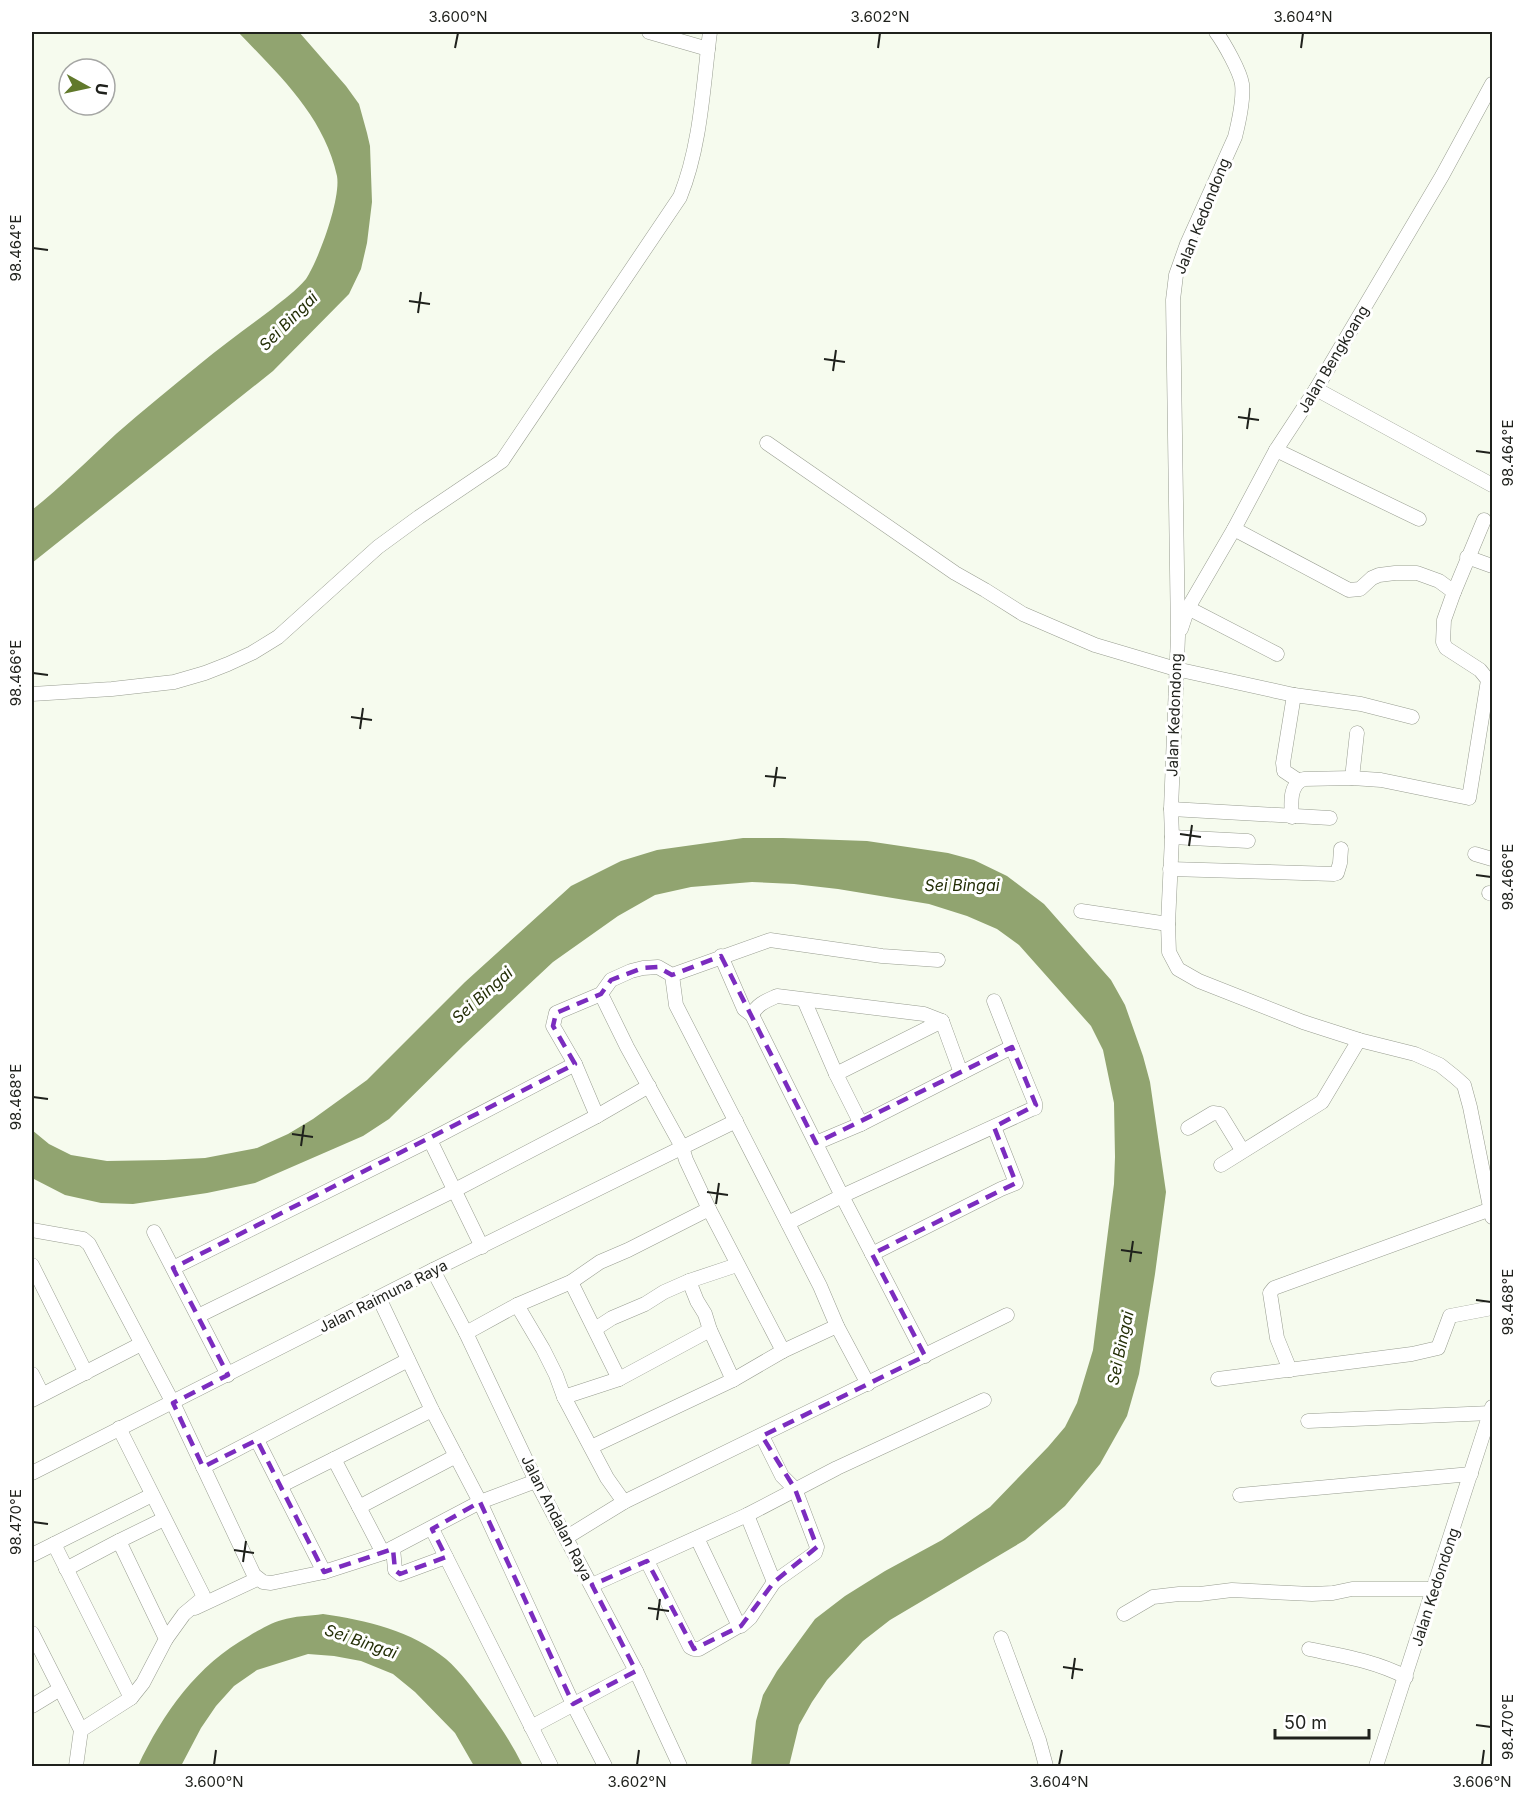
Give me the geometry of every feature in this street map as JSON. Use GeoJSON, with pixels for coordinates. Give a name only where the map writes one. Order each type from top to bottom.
{"type":"FeatureCollection","features":[{"type":"Feature","properties":{"kind":"street"},"geometry":{"type":"LineString","coordinates":[[649,32],[708,49]]}},
{"type":"Feature","properties":{"kind":"street"},"geometry":{"type":"LineString","coordinates":[[32,694],[174,682],[205,673],[252,653],[278,637],[378,547],[502,460],[681,197],[693,154],[710,32]]}},
{"type":"Feature","properties":{"kind":"street","name":"Jalan Kedondong"},"geometry":{"type":"LineString","coordinates":[[1216,32],[1227,47],[1242,83],[1240,118],[1235,136],[1187,244],[1176,275],[1173,300],[1178,636],[1171,808],[1169,952],[1178,969],[1199,981],[1303,1022],[1359,1040],[1415,1054],[1440,1065],[1464,1085],[1492,1213]]}},
{"type":"Feature","properties":{"kind":"street","name":"Jalan Bengkoang"},"geometry":{"type":"LineString","coordinates":[[1178,636],[1188,608],[1276,450],[1316,389],[1436,186],[1492,84]]}},
{"type":"Feature","properties":{"kind":"street"},"geometry":{"type":"LineString","coordinates":[[1316,389],[1492,485]]}},
{"type":"Feature","properties":{"kind":"street"},"geometry":{"type":"LineString","coordinates":[[767,443],[955,573],[1023,614],[1095,645],[1176,669],[1294,695],[1361,704],[1412,717]]}},
{"type":"Feature","properties":{"kind":"street"},"geometry":{"type":"LineString","coordinates":[[1276,450],[1419,519]]}},
{"type":"Feature","properties":{"kind":"street"},"geometry":{"type":"LineString","coordinates":[[1294,695],[1282,763],[1284,771],[1299,781],[1352,778],[1381,780],[1469,798],[1488,680],[1479,670],[1446,648],[1443,642],[1444,620],[1467,557],[1484,520]]}},
{"type":"Feature","properties":{"kind":"street"},"geometry":{"type":"LineString","coordinates":[[1234,529],[1349,590],[1360,589],[1379,575],[1417,573],[1439,581],[1454,592]]}},
{"type":"Feature","properties":{"kind":"street"},"geometry":{"type":"LineString","coordinates":[[1467,557],[1492,566]]}},
{"type":"Feature","properties":{"kind":"street"},"geometry":{"type":"LineString","coordinates":[[1188,608],[1276,654]]}},
{"type":"Feature","properties":{"kind":"street"},"geometry":{"type":"LineString","coordinates":[[1352,778],[1357,733]]}},
{"type":"Feature","properties":{"kind":"street"},"geometry":{"type":"LineString","coordinates":[[1292,817],[1291,801],[1299,781]]}},
{"type":"Feature","properties":{"kind":"street"},"geometry":{"type":"LineString","coordinates":[[1171,808],[1330,818]]}},
{"type":"Feature","properties":{"kind":"street"},"geometry":{"type":"LineString","coordinates":[[1172,837],[1248,841]]}},
{"type":"Feature","properties":{"kind":"street"},"geometry":{"type":"LineString","coordinates":[[1170,869],[1334,874],[1339,868],[1341,849]]}},
{"type":"Feature","properties":{"kind":"street"},"geometry":{"type":"LineString","coordinates":[[1475,854],[1492,859]]}},
{"type":"Feature","properties":{"kind":"street"},"geometry":{"type":"LineString","coordinates":[[1081,911],[1168,924]]}},
{"type":"Feature","properties":{"kind":"street"},"geometry":{"type":"LineString","coordinates":[[672,975],[770,940],[882,956],[938,960]]}},
{"type":"Feature","properties":{"kind":"street"},"geometry":{"type":"LineString","coordinates":[[721,956],[744,1009],[752,1015],[842,1197],[925,1356]]}},
{"type":"Feature","properties":{"kind":"street"},"geometry":{"type":"LineString","coordinates":[[597,1116],[575,1064],[553,1026],[556,1013],[602,994],[611,980],[643,968],[658,967],[672,975]]}},
{"type":"Feature","properties":{"kind":"street"},"geometry":{"type":"LineString","coordinates":[[672,975],[676,1005],[868,1384]]}},
{"type":"Feature","properties":{"kind":"street"},"geometry":{"type":"LineString","coordinates":[[602,994],[627,1047],[682,1148],[737,1265],[783,1351]]}},
{"type":"Feature","properties":{"kind":"street"},"geometry":{"type":"LineString","coordinates":[[752,1015],[755,1008],[777,996],[924,1014],[942,1021],[961,1073]]}},
{"type":"Feature","properties":{"kind":"street"},"geometry":{"type":"LineString","coordinates":[[804,1000],[836,1074],[861,1124]]}},
{"type":"Feature","properties":{"kind":"street"},"geometry":{"type":"LineString","coordinates":[[788,1223],[1035,1106],[994,1001]]}},
{"type":"Feature","properties":{"kind":"street"},"geometry":{"type":"LineString","coordinates":[[836,1074],[942,1021]]}},
{"type":"Feature","properties":{"kind":"street"},"geometry":{"type":"LineString","coordinates":[[1221,1165],[1322,1102],[1359,1040]]}},
{"type":"Feature","properties":{"kind":"street"},"geometry":{"type":"LineString","coordinates":[[816,1143],[861,1124],[1012,1047]]}},
{"type":"Feature","properties":{"kind":"street"},"geometry":{"type":"LineString","coordinates":[[173,1268],[430,1140],[575,1064]]}},
{"type":"Feature","properties":{"kind":"street"},"geometry":{"type":"LineString","coordinates":[[198,1316],[455,1190],[597,1116],[649,1086]]}},
{"type":"Feature","properties":{"kind":"street"},"geometry":{"type":"LineString","coordinates":[[1188,1128],[1213,1113],[1220,1114],[1242,1150]]}},
{"type":"Feature","properties":{"kind":"street","name":"Jalan Raimuna Raya"},"geometry":{"type":"LineString","coordinates":[[32,1473],[433,1270],[736,1121]]}},
{"type":"Feature","properties":{"kind":"street"},"geometry":{"type":"LineString","coordinates":[[872,1254],[1016,1183],[994,1127]]}},
{"type":"Feature","properties":{"kind":"street"},"geometry":{"type":"LineString","coordinates":[[430,1140],[482,1247]]}},
{"type":"Feature","properties":{"kind":"street"},"geometry":{"type":"LineString","coordinates":[[466,1333],[517,1305],[571,1282],[600,1262],[709,1209]]}},
{"type":"Feature","properties":{"kind":"street"},"geometry":{"type":"LineString","coordinates":[[1290,1370],[1277,1338],[1270,1293],[1274,1288],[1492,1213]]}},
{"type":"Feature","properties":{"kind":"street"},"geometry":{"type":"LineString","coordinates":[[32,1230],[83,1239],[89,1244],[173,1403],[254,1575],[263,1582],[271,1583],[324,1572],[388,1550],[480,1502],[536,1481]]}},
{"type":"Feature","properties":{"kind":"street"},"geometry":{"type":"LineString","coordinates":[[154,1232],[228,1375]]}},
{"type":"Feature","properties":{"kind":"street"},"geometry":{"type":"LineString","coordinates":[[32,1265],[86,1373]]}},
{"type":"Feature","properties":{"kind":"street"},"geometry":{"type":"LineString","coordinates":[[595,1329],[664,1292],[737,1265]]}},
{"type":"Feature","properties":{"kind":"street","name":"Jalan Andalan Raya"},"geometry":{"type":"LineString","coordinates":[[433,1270],[466,1333],[536,1481],[636,1671],[680,1767]]}},
{"type":"Feature","properties":{"kind":"street"},"geometry":{"type":"LineString","coordinates":[[689,1281],[733,1380]]}},
{"type":"Feature","properties":{"kind":"street"},"geometry":{"type":"LineString","coordinates":[[571,1282],[619,1379]]}},
{"type":"Feature","properties":{"kind":"street"},"geometry":{"type":"LineString","coordinates":[[380,1298],[432,1410],[480,1502],[573,1704],[605,1767]]}},
{"type":"Feature","properties":{"kind":"street"},"geometry":{"type":"LineString","coordinates":[[517,1305],[552,1366],[564,1397],[606,1478],[624,1503]]}},
{"type":"Feature","properties":{"kind":"street"},"geometry":{"type":"LineString","coordinates":[[1218,1379],[1412,1354],[1438,1348],[1450,1316],[1492,1308]]}},
{"type":"Feature","properties":{"kind":"street"},"geometry":{"type":"LineString","coordinates":[[567,1537],[624,1503],[1007,1315]]}},
{"type":"Feature","properties":{"kind":"street"},"geometry":{"type":"LineString","coordinates":[[591,1448],[733,1380],[783,1351],[837,1326]]}},
{"type":"Feature","properties":{"kind":"street"},"geometry":{"type":"LineString","coordinates":[[564,1397],[619,1379],[710,1330]]}},
{"type":"Feature","properties":{"kind":"street"},"geometry":{"type":"LineString","coordinates":[[32,1374],[37,1397],[141,1344]]}},
{"type":"Feature","properties":{"kind":"street"},"geometry":{"type":"LineString","coordinates":[[203,1467],[408,1360]]}},
{"type":"Feature","properties":{"kind":"street"},"geometry":{"type":"LineString","coordinates":[[591,1585],[747,1515],[795,1489],[984,1400]]}},
{"type":"Feature","properties":{"kind":"street"},"geometry":{"type":"LineString","coordinates":[[280,1486],[432,1410]]}},
{"type":"Feature","properties":{"kind":"street"},"geometry":{"type":"LineString","coordinates":[[1308,1421],[1492,1410]]}},
{"type":"Feature","properties":{"kind":"street","name":"Jalan Kedondong"},"geometry":{"type":"LineString","coordinates":[[1376,1767],[1492,1410]]}},
{"type":"Feature","properties":{"kind":"street"},"geometry":{"type":"LineString","coordinates":[[119,1428],[203,1595],[191,1610]]}},
{"type":"Feature","properties":{"kind":"street"},"geometry":{"type":"LineString","coordinates":[[647,1561],[690,1647],[699,1649],[741,1626],[750,1618],[774,1582],[815,1553],[817,1547],[795,1489],[783,1476],[762,1436]]}},
{"type":"Feature","properties":{"kind":"street"},"geometry":{"type":"LineString","coordinates":[[256,1440],[324,1572]]}},
{"type":"Feature","properties":{"kind":"street"},"geometry":{"type":"LineString","coordinates":[[359,1508],[456,1456]]}},
{"type":"Feature","properties":{"kind":"street"},"geometry":{"type":"LineString","coordinates":[[334,1459],[359,1508],[388,1550],[395,1570],[400,1574],[446,1557]]}},
{"type":"Feature","properties":{"kind":"street"},"geometry":{"type":"LineString","coordinates":[[1240,1495],[1471,1474]]}},
{"type":"Feature","properties":{"kind":"street"},"geometry":{"type":"LineString","coordinates":[[32,1555],[152,1495]]}},
{"type":"Feature","properties":{"kind":"street"},"geometry":{"type":"LineString","coordinates":[[747,1515],[774,1582]]}},
{"type":"Feature","properties":{"kind":"street"},"geometry":{"type":"LineString","coordinates":[[66,1569],[164,1519]]}},
{"type":"Feature","properties":{"kind":"street"},"geometry":{"type":"LineString","coordinates":[[432,1529],[551,1767]]}},
{"type":"Feature","properties":{"kind":"street"},"geometry":{"type":"LineString","coordinates":[[697,1538],[739,1626]]}},
{"type":"Feature","properties":{"kind":"street"},"geometry":{"type":"LineString","coordinates":[[119,1541],[165,1639]]}},
{"type":"Feature","properties":{"kind":"street"},"geometry":{"type":"LineString","coordinates":[[54,1544],[131,1698]]}},
{"type":"Feature","properties":{"kind":"street"},"geometry":{"type":"LineString","coordinates":[[81,1730],[131,1698],[143,1683],[165,1639],[184,1614],[257,1579]]}},
{"type":"Feature","properties":{"kind":"street"},"geometry":{"type":"LineString","coordinates":[[1124,1614],[1153,1597],[1179,1594],[1232,1590],[1312,1594],[1352,1589],[1434,1589]]}},
{"type":"Feature","properties":{"kind":"street"},"geometry":{"type":"LineString","coordinates":[[32,1633],[81,1730],[76,1767]]}},
{"type":"Feature","properties":{"kind":"street"},"geometry":{"type":"LineString","coordinates":[[1001,1638],[1039,1740],[1046,1767]]}},
{"type":"Feature","properties":{"kind":"street"},"geometry":{"type":"LineString","coordinates":[[1309,1650],[1353,1657],[1406,1677]]}},
{"type":"Feature","properties":{"kind":"street"},"geometry":{"type":"LineString","coordinates":[[531,1727],[636,1671]]}},
{"type":"Feature","properties":{"kind":"street"},"geometry":{"type":"LineString","coordinates":[[32,1706],[60,1689]]}},
{"type":"Feature","properties":{"kind":"highlighted area"},"geometry":{"type":"Polygon","coordinates":[[[721,956],[816,1143],[1012,1047],[1036,1105],[994,1127],[1016,1183],[872,1254],[925,1356],[762,1436],[795,1489],[817,1547],[774,1582],[741,1626],[694,1649],[647,1561],[592,1585],[636,1671],[573,1704],[480,1502],[432,1529],[446,1557],[400,1574],[395,1570],[393,1549],[324,1572],[257,1440],[203,1467],[173,1403],[228,1375],[173,1268],[575,1064],[553,1026],[556,1013],[601,994],[611,980],[643,968],[658,967],[672,975],[721,956]]]}},
{"type":"Feature","properties":{"kind":"water","name":"Sei Bingai"},"geometry":{"type":"Polygon","coordinates":[[[238,32],[299,32],[359,104],[370,146],[372,202],[361,269],[349,294],[273,371],[32,563],[32,510],[147,407],[298,287],[306,279],[323,244],[336,199],[337,176],[331,154],[311,115],[298,97],[238,32]]]}},
{"type":"Feature","properties":{"kind":"water","name":"Sei Bingai"},"geometry":{"type":"Polygon","coordinates":[[[743,838],[867,841],[948,853],[974,860],[1007,876],[1044,904],[1111,980],[1125,1005],[1150,1082],[1166,1192],[1139,1374],[1127,1416],[1100,1464],[1065,1506],[1025,1540],[890,1620],[863,1641],[827,1680],[812,1702],[799,1725],[789,1766],[751,1766],[756,1721],[763,1695],[777,1671],[815,1619],[845,1596],[942,1540],[990,1507],[1065,1427],[1077,1403],[1093,1350],[1114,1184],[1114,1103],[1103,1050],[1091,1026],[1019,945],[997,929],[967,916],[929,904],[838,889],[752,882],[691,887],[655,895],[618,916],[553,962],[389,1119],[363,1136],[255,1183],[133,1204],[101,1203],[65,1195],[32,1178],[32,1130],[49,1144],[71,1155],[107,1161],[205,1158],[257,1148],[288,1134],[367,1080],[465,982],[571,886],[621,861],[657,850],[743,838]]]}},
{"type":"Feature","properties":{"kind":"water","name":"Sei Bingai"},"geometry":{"type":"Polygon","coordinates":[[[323,1614],[388,1628],[433,1649],[457,1669],[490,1712],[523,1766],[474,1766],[455,1733],[415,1692],[393,1674],[361,1661],[308,1654],[257,1670],[234,1686],[201,1728],[181,1766],[138,1766],[170,1709],[213,1661],[257,1631],[274,1623],[323,1614]]]}}]}
